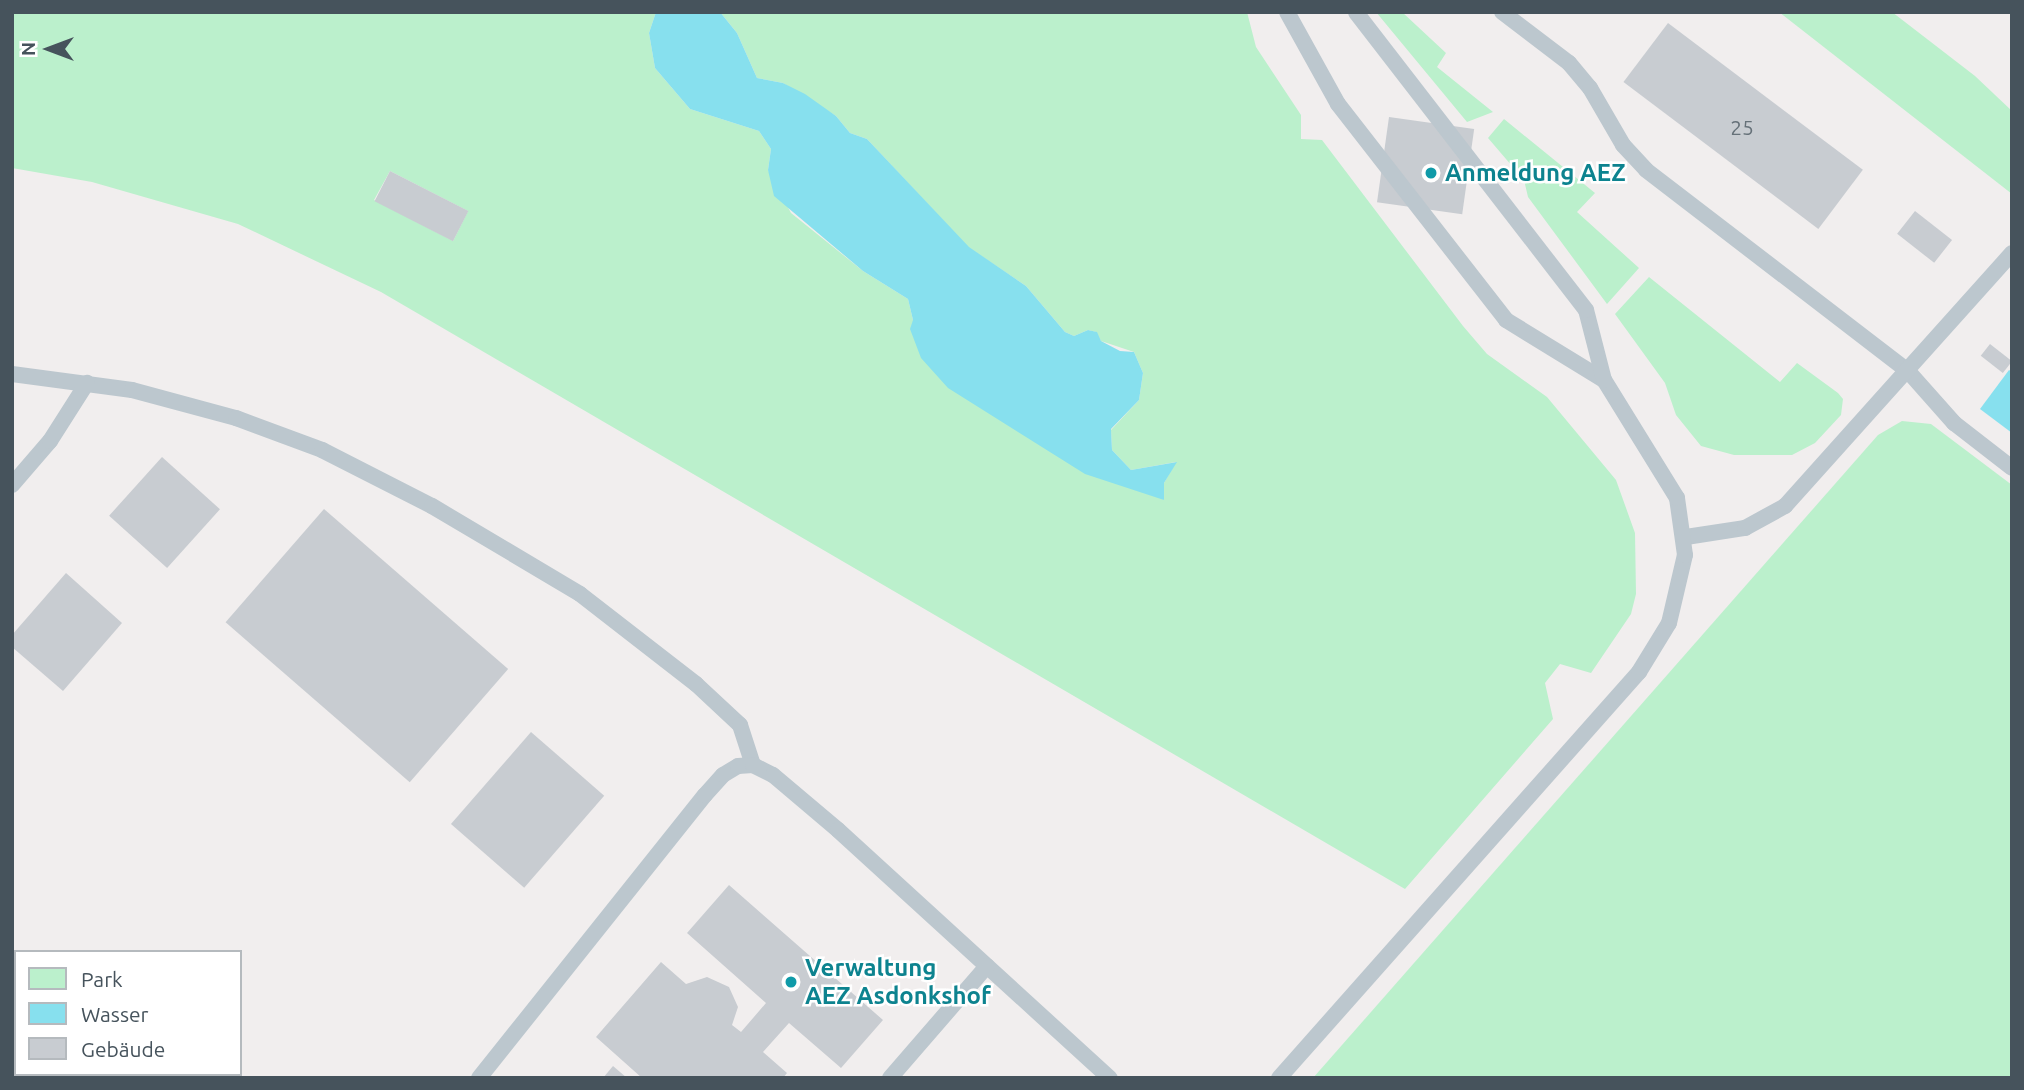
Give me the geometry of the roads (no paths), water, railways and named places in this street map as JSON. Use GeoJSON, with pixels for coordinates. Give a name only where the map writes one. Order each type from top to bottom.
{"type":"FeatureCollection","features":[{"type":"Feature","properties":{"kind":"lane"},"geometry":{"type":"LineString","coordinates":[[1287,12],[1338,104],[1506,320],[1604,380]]}},
{"type":"Feature","properties":{"kind":"lane"},"geometry":{"type":"LineString","coordinates":[[1279,1078],[1639,672],[1669,622],[1682,578],[1686,537],[1668,478],[1604,380],[1586,310],[1356,12]]}},
{"type":"Feature","properties":{"kind":"lane"},"geometry":{"type":"LineString","coordinates":[[1502,12],[1569,63],[1590,88],[1623,145],[1646,170],[1907,370],[1954,423],[2012,468]]}},
{"type":"Feature","properties":{"kind":"lane"},"geometry":{"type":"LineString","coordinates":[[1686,537],[1745,528],[1772,517],[2012,253]]}},
{"type":"Feature","properties":{"kind":"lane"},"geometry":{"type":"LineString","coordinates":[[12,374],[132,390],[236,418],[322,450],[432,506],[580,594],[696,684],[740,725],[753,765]]}},
{"type":"Feature","properties":{"kind":"lane"},"geometry":{"type":"LineString","coordinates":[[12,485],[50,441],[87,383]]}},
{"type":"Feature","properties":{"kind":"lane"},"geometry":{"type":"LineString","coordinates":[[479,1078],[705,795],[723,775],[753,765],[773,775],[838,830],[1111,1078]]}},
{"type":"Feature","properties":{"kind":"lane"},"geometry":{"type":"LineString","coordinates":[[890,1078],[986,966]]}},
{"type":"Feature","properties":{"kind":"water"},"geometry":{"type":"Polygon","coordinates":[[[656,12],[720,12],[737,33],[757,78],[783,83],[805,94],[836,116],[850,133],[867,139],[969,247],[1026,286],[1065,332],[1074,336],[1088,330],[1097,332],[1101,341],[1120,351],[1134,352],[1143,373],[1139,400],[1111,429],[1112,450],[1131,470],[1177,462],[1164,483],[1164,500],[1085,474],[948,388],[921,358],[910,329],[913,320],[908,299],[863,271],[774,196],[768,170],[771,149],[759,131],[690,109],[655,68],[649,33],[656,12]]]}},
{"type":"Feature","properties":{"kind":"water"},"geometry":{"type":"Polygon","coordinates":[[[2009,370],[2012,372],[2012,433],[1980,409],[2009,370]]]}},
{"type":"Feature","properties":{"kind":"place","name":"Anmeldung AEZ"},"geometry":{"type":"Point","coordinates":[1431,173]}},
{"type":"Feature","properties":{"kind":"place","name":"Verwaltung AEZ Asdonkshof"},"geometry":{"type":"Point","coordinates":[791,982]}}]}
